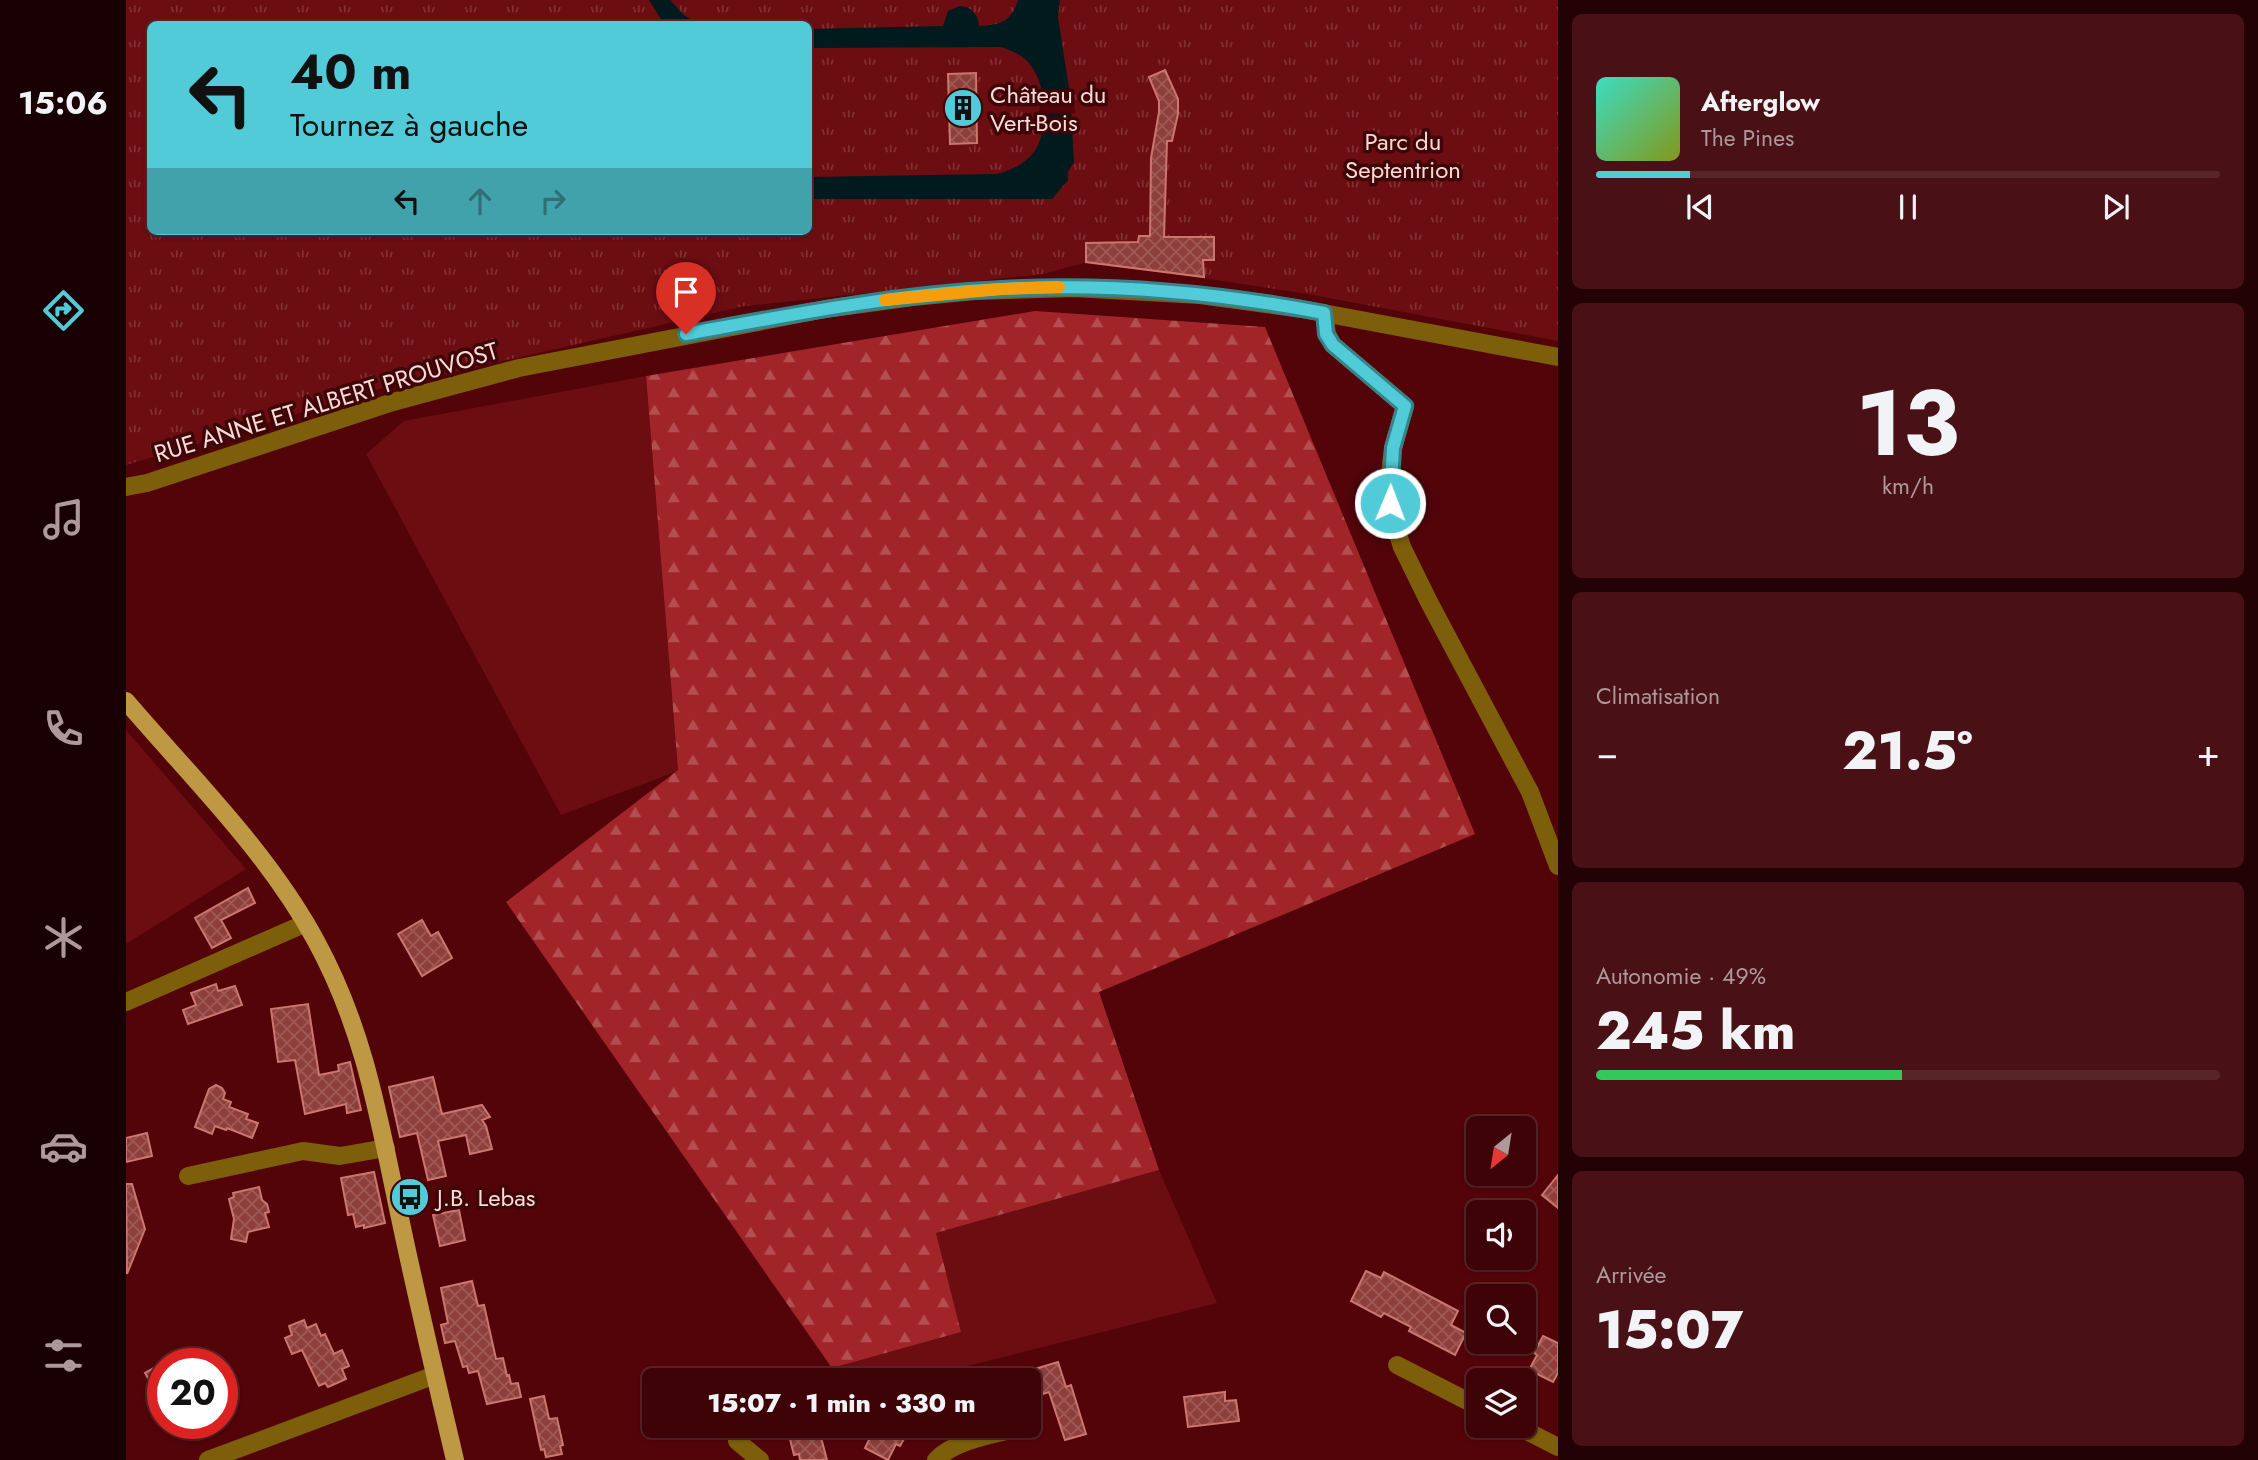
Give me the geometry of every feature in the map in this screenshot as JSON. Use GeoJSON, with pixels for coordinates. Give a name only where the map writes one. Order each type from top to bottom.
{"type":"FeatureCollection","features":[{"type":"Feature","properties":{"kind":"main road"},"geometry":{"type":"LineString","coordinates":[[126,701],[259,856],[306,923],[328,965],[356,1030],[373,1085],[455,1460]]}},
{"type":"Feature","properties":{"kind":"street","name":"RUE ANNE ET ALBERT PROUVOST"},"geometry":{"type":"LineString","coordinates":[[126,487],[147,483],[393,402],[485,376],[622,346],[867,303],[1000,289],[1073,288],[1189,294],[1268,303],[1558,357]]}},
{"type":"Feature","properties":{"kind":"street"},"geometry":{"type":"LineString","coordinates":[[1324,313],[1326,334],[1333,345],[1405,406],[1393,448],[1390,503],[1402,547],[1530,792],[1558,866]]}},
{"type":"Feature","properties":{"kind":"street","name":"RUE ANNE ET ALBERT PROUVOST"},"geometry":{"type":"LineString","coordinates":[[126,494],[147,483]]}},
{"type":"Feature","properties":{"kind":"street"},"geometry":{"type":"LineString","coordinates":[[126,1002],[306,923]]}},
{"type":"Feature","properties":{"kind":"street"},"geometry":{"type":"LineString","coordinates":[[188,1176],[303,1151],[340,1156],[386,1149]]}},
{"type":"Feature","properties":{"kind":"street"},"geometry":{"type":"LineString","coordinates":[[1396,1365],[1466,1400]]}},
{"type":"Feature","properties":{"kind":"street"},"geometry":{"type":"LineString","coordinates":[[208,1460],[435,1375]]}},
{"type":"Feature","properties":{"kind":"street"},"geometry":{"type":"LineString","coordinates":[[1536,1436],[1558,1447]]}},
{"type":"Feature","properties":{"kind":"street"},"geometry":{"type":"LineString","coordinates":[[936,1460],[958,1445],[985,1438]]}},
{"type":"Feature","properties":{"kind":"street"},"geometry":{"type":"LineString","coordinates":[[737,1441],[760,1460]]}},
{"type":"Feature","properties":{"kind":"green space","name":"Parc du Septentrion"},"geometry":{"type":"Polygon","coordinates":[[[126,0],[1558,0],[1558,341],[1308,294],[1084,263],[1043,274],[745,306],[383,388],[126,465],[126,0]]]}},
{"type":"Feature","properties":{"kind":"green space"},"geometry":{"type":"Polygon","coordinates":[[[1035,311],[1265,327],[1475,834],[1099,992],[1159,1170],[936,1233],[961,1332],[832,1368],[506,902],[678,770],[646,376],[1035,311]]]}},
{"type":"Feature","properties":{"kind":"green space"},"geometry":{"type":"Polygon","coordinates":[[[646,376],[678,771],[561,815],[366,454],[404,421],[646,376]]]}},
{"type":"Feature","properties":{"kind":"green space"},"geometry":{"type":"Polygon","coordinates":[[[126,730],[246,869],[126,944],[126,730]]]}},
{"type":"Feature","properties":{"kind":"green space"},"geometry":{"type":"Polygon","coordinates":[[[1159,1170],[1217,1303],[960,1368],[832,1368],[961,1332],[936,1233],[1159,1170]]]}},
{"type":"Feature","properties":{"kind":"water"},"geometry":{"type":"Polygon","coordinates":[[[649,0],[670,0],[693,21],[662,21],[649,0]]]}},
{"type":"Feature","properties":{"kind":"water"},"geometry":{"type":"Polygon","coordinates":[[[1018,0],[1060,0],[1058,17],[1070,95],[1074,162],[1068,172],[1068,180],[1052,199],[812,199],[812,177],[997,174],[1012,168],[1030,156],[1039,142],[1043,130],[1044,104],[1038,79],[1032,68],[1017,53],[1008,49],[812,48],[812,29],[943,26],[948,11],[960,6],[974,12],[979,26],[993,25],[1008,18],[1018,0]]]}},
{"type":"Feature","properties":{"kind":"pier"},"geometry":{"type":"Polygon","coordinates":[[[1074,104],[1075,113],[1039,114],[1040,105],[1074,104]]]}},
{"type":"Feature","properties":{"kind":"building"},"geometry":{"type":"Polygon","coordinates":[[[1165,70],[1178,99],[1178,114],[1172,141],[1167,141],[1164,237],[1214,237],[1214,260],[1203,260],[1204,277],[1086,262],[1086,243],[1138,242],[1139,236],[1150,236],[1151,158],[1159,101],[1149,77],[1165,70]]]}},
{"type":"Feature","properties":{"kind":"building","name":"Château du Vert-Bois"},"geometry":{"type":"Polygon","coordinates":[[[976,73],[977,143],[950,144],[948,74],[976,73]]]}},
{"type":"Feature","properties":{"kind":"building"},"geometry":{"type":"Polygon","coordinates":[[[248,888],[255,903],[221,920],[231,938],[212,948],[195,918],[248,888]]]}},
{"type":"Feature","properties":{"kind":"building"},"geometry":{"type":"Polygon","coordinates":[[[422,920],[431,936],[438,932],[452,958],[422,976],[398,934],[422,920]]]}},
{"type":"Feature","properties":{"kind":"building"},"geometry":{"type":"Polygon","coordinates":[[[216,984],[218,991],[235,986],[242,1005],[188,1024],[183,1010],[196,1005],[191,993],[216,984]]]}},
{"type":"Feature","properties":{"kind":"building"},"geometry":{"type":"Polygon","coordinates":[[[308,1004],[319,1075],[339,1071],[338,1065],[350,1062],[361,1110],[347,1113],[346,1104],[305,1114],[295,1060],[278,1062],[271,1009],[308,1004]]]}},
{"type":"Feature","properties":{"kind":"building"},"geometry":{"type":"Polygon","coordinates":[[[433,1077],[442,1114],[482,1105],[490,1117],[482,1120],[492,1149],[470,1154],[466,1135],[438,1141],[446,1176],[428,1180],[417,1133],[400,1137],[389,1087],[433,1077]]]}},
{"type":"Feature","properties":{"kind":"building"},"geometry":{"type":"Polygon","coordinates":[[[216,1085],[225,1093],[223,1099],[231,1102],[229,1107],[248,1114],[246,1119],[258,1123],[252,1138],[227,1128],[226,1130],[215,1126],[212,1134],[195,1127],[209,1089],[216,1085]]]}},
{"type":"Feature","properties":{"kind":"building"},"geometry":{"type":"Polygon","coordinates":[[[147,1133],[152,1156],[126,1162],[126,1138],[147,1133]]]}},
{"type":"Feature","properties":{"kind":"building"},"geometry":{"type":"Polygon","coordinates":[[[374,1172],[385,1223],[356,1227],[353,1214],[348,1215],[341,1178],[374,1172]]]}},
{"type":"Feature","properties":{"kind":"building"},"geometry":{"type":"Polygon","coordinates":[[[1558,1175],[1558,1208],[1542,1195],[1558,1175]]]}},
{"type":"Feature","properties":{"kind":"building"},"geometry":{"type":"Polygon","coordinates":[[[126,1184],[132,1184],[145,1229],[127,1274],[126,1184]]]}},
{"type":"Feature","properties":{"kind":"building"},"geometry":{"type":"Polygon","coordinates":[[[259,1187],[269,1212],[265,1213],[269,1227],[248,1232],[246,1242],[231,1239],[234,1219],[229,1199],[234,1197],[233,1193],[259,1187]]]}},
{"type":"Feature","properties":{"kind":"building"},"geometry":{"type":"Polygon","coordinates":[[[459,1210],[465,1240],[440,1246],[433,1215],[459,1210]]]}},
{"type":"Feature","properties":{"kind":"building"},"geometry":{"type":"Polygon","coordinates":[[[1366,1271],[1381,1278],[1384,1272],[1458,1311],[1451,1325],[1466,1333],[1455,1355],[1409,1331],[1411,1327],[1384,1313],[1381,1317],[1351,1301],[1366,1271]]]}},
{"type":"Feature","properties":{"kind":"building"},"geometry":{"type":"Polygon","coordinates":[[[472,1281],[478,1306],[484,1305],[496,1359],[503,1358],[507,1376],[509,1375],[511,1384],[518,1383],[521,1397],[487,1404],[478,1371],[469,1373],[467,1366],[463,1367],[455,1341],[445,1343],[441,1325],[448,1323],[441,1288],[472,1281]]]}},
{"type":"Feature","properties":{"kind":"building"},"geometry":{"type":"Polygon","coordinates":[[[304,1320],[307,1328],[316,1324],[321,1336],[325,1334],[334,1354],[342,1350],[349,1366],[342,1369],[346,1379],[328,1387],[325,1383],[319,1386],[302,1350],[292,1354],[285,1338],[292,1335],[289,1326],[304,1320]]]}},
{"type":"Feature","properties":{"kind":"building"},"geometry":{"type":"Polygon","coordinates":[[[1543,1336],[1558,1343],[1558,1373],[1553,1382],[1536,1374],[1536,1368],[1530,1368],[1537,1355],[1536,1349],[1543,1336]]]}},
{"type":"Feature","properties":{"kind":"building"},"geometry":{"type":"Polygon","coordinates":[[[1058,1362],[1066,1387],[1071,1385],[1086,1434],[1065,1440],[1049,1392],[1043,1394],[1041,1368],[1038,1368],[1058,1362]]]}},
{"type":"Feature","properties":{"kind":"building"},"geometry":{"type":"Polygon","coordinates":[[[1225,1392],[1225,1401],[1236,1400],[1239,1421],[1188,1427],[1184,1397],[1225,1392]]]}},
{"type":"Feature","properties":{"kind":"building"},"geometry":{"type":"Polygon","coordinates":[[[544,1396],[549,1419],[557,1418],[563,1445],[560,1446],[562,1454],[546,1457],[544,1449],[541,1450],[530,1399],[544,1396]]]}},
{"type":"Feature","properties":{"kind":"building"},"geometry":{"type":"Polygon","coordinates":[[[821,1438],[827,1460],[800,1460],[799,1454],[794,1455],[790,1439],[821,1438]]]}},
{"type":"Feature","properties":{"kind":"building"},"geometry":{"type":"Polygon","coordinates":[[[870,1438],[904,1438],[900,1446],[896,1444],[888,1460],[865,1448],[870,1438]]]}},
{"type":"Feature","properties":{"kind":"slow traffic"},"geometry":{"type":"LineString","coordinates":[[885,300],[945,293],[1059,287]]}},
{"type":"Feature","properties":{"kind":"place","name":"Château du Vert-Bois"},"geometry":{"type":"Point","coordinates":[963,108]}},
{"type":"Feature","properties":{"kind":"place","name":"J.B. Lebas"},"geometry":{"type":"Point","coordinates":[410,1197]}},
{"type":"Feature","properties":{"kind":"route"},"geometry":{"type":"LineString","coordinates":[[686,334],[881,301],[975,290],[1027,288],[1178,293],[1268,303],[1324,313],[1326,334],[1333,345],[1405,406],[1393,448],[1390,503]]}}]}
